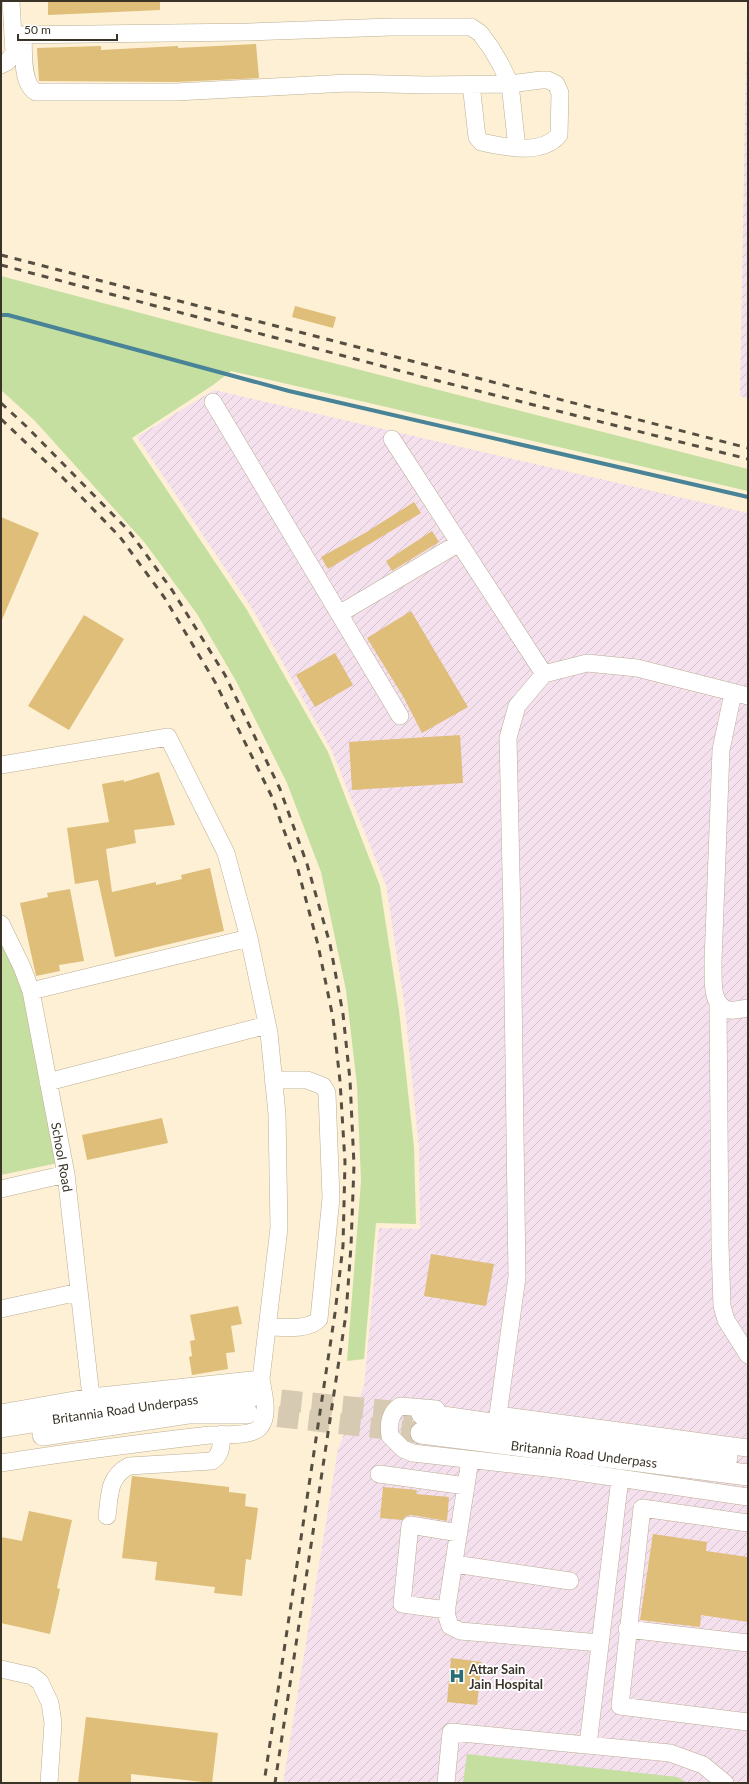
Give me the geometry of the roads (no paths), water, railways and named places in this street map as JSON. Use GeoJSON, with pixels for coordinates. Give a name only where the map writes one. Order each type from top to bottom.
{"type":"FeatureCollection","features":[{"type":"Feature","properties":{"kind":"main road","name":"Britannia Road Underpass"},"geometry":{"type":"LineString","coordinates":[[1,1427],[187,1398],[249,1405],[1,1441]]}},
{"type":"Feature","properties":{"kind":"main road","name":"Britannia Road Underpass"},"geometry":{"type":"LineString","coordinates":[[748,1461],[422,1424],[748,1475]]}},
{"type":"Feature","properties":{"kind":"street"},"geometry":{"type":"LineString","coordinates":[[11,1],[26,77],[32,89],[36,92],[176,92],[348,83],[426,85],[471,84],[510,84],[548,80],[556,84],[560,93],[559,135],[553,142],[544,146],[517,148],[481,142],[477,137],[471,84]]}},
{"type":"Feature","properties":{"kind":"street"},"geometry":{"type":"LineString","coordinates":[[18,35],[249,32],[391,27],[471,27],[480,33],[491,48],[510,84],[517,148]]}},
{"type":"Feature","properties":{"kind":"street"},"geometry":{"type":"LineString","coordinates":[[1,65],[7,62],[14,53],[18,35]]}},
{"type":"Feature","properties":{"kind":"street"},"geometry":{"type":"LineString","coordinates":[[213,402],[400,716]]}},
{"type":"Feature","properties":{"kind":"street"},"geometry":{"type":"LineString","coordinates":[[392,439],[544,674]]}},
{"type":"Feature","properties":{"kind":"street"},"geometry":{"type":"LineString","coordinates":[[339,614],[459,543]]}},
{"type":"Feature","properties":{"kind":"street"},"geometry":{"type":"LineString","coordinates":[[498,1415],[517,1277],[508,738],[517,706],[544,674],[587,663],[637,668],[741,695],[721,750],[713,962],[715,996],[718,1004],[722,1306],[726,1320],[748,1355]]}},
{"type":"Feature","properties":{"kind":"street"},"geometry":{"type":"LineString","coordinates":[[1,765],[168,737],[226,853],[249,938],[267,1025],[277,1114],[278,1228],[262,1379],[265,1412],[264,1419],[260,1427],[252,1433],[222,1434],[115,1446],[1,1463]]}},
{"type":"Feature","properties":{"kind":"street","name":"School Road"},"geometry":{"type":"LineString","coordinates":[[1,924],[22,967],[31,991],[66,1174],[91,1397]]}},
{"type":"Feature","properties":{"kind":"street"},"geometry":{"type":"LineString","coordinates":[[31,991],[249,938]]}},
{"type":"Feature","properties":{"kind":"street"},"geometry":{"type":"LineString","coordinates":[[718,1004],[728,1010],[748,1008]]}},
{"type":"Feature","properties":{"kind":"street"},"geometry":{"type":"LineString","coordinates":[[48,1082],[267,1025]]}},
{"type":"Feature","properties":{"kind":"street"},"geometry":{"type":"LineString","coordinates":[[267,1327],[308,1326],[315,1323],[319,1319],[331,1198],[327,1093],[323,1086],[312,1082],[273,1080]]}},
{"type":"Feature","properties":{"kind":"street"},"geometry":{"type":"LineString","coordinates":[[1,1189],[66,1174]]}},
{"type":"Feature","properties":{"kind":"street"},"geometry":{"type":"LineString","coordinates":[[1,1309],[79,1292]]}},
{"type":"Feature","properties":{"kind":"street"},"geometry":{"type":"LineString","coordinates":[[1,1413],[91,1397],[262,1379]]}},
{"type":"Feature","properties":{"kind":"street"},"geometry":{"type":"LineString","coordinates":[[748,1448],[498,1415],[404,1406],[400,1406],[393,1413],[389,1422],[390,1436],[403,1449],[413,1453],[620,1478],[748,1496]]}},
{"type":"Feature","properties":{"kind":"street"},"geometry":{"type":"LineString","coordinates":[[107,1516],[113,1480],[119,1471],[129,1466],[212,1461],[218,1456],[222,1434]]}},
{"type":"Feature","properties":{"kind":"street"},"geometry":{"type":"LineString","coordinates":[[470,1460],[447,1610],[450,1626],[460,1632],[600,1643]]}},
{"type":"Feature","properties":{"kind":"street"},"geometry":{"type":"LineString","coordinates":[[379,1474],[466,1486]]}},
{"type":"Feature","properties":{"kind":"street"},"geometry":{"type":"LineString","coordinates":[[588,1745],[620,1478]]}},
{"type":"Feature","properties":{"kind":"street"},"geometry":{"type":"LineString","coordinates":[[677,1513],[680,1487]]}},
{"type":"Feature","properties":{"kind":"street"},"geometry":{"type":"LineString","coordinates":[[748,1524],[642,1508],[627,1629],[620,1706],[748,1722]]}},
{"type":"Feature","properties":{"kind":"street"},"geometry":{"type":"LineString","coordinates":[[447,1610],[402,1604],[410,1525],[459,1533]]}},
{"type":"Feature","properties":{"kind":"street"},"geometry":{"type":"LineString","coordinates":[[454,1564],[570,1581]]}},
{"type":"Feature","properties":{"kind":"street"},"geometry":{"type":"LineString","coordinates":[[627,1629],[748,1643]]}},
{"type":"Feature","properties":{"kind":"street"},"geometry":{"type":"LineString","coordinates":[[1,1669],[32,1676],[40,1682],[50,1703],[53,1723],[49,1783]]}},
{"type":"Feature","properties":{"kind":"street"},"geometry":{"type":"LineString","coordinates":[[446,1783],[451,1732],[670,1753],[703,1765],[725,1783]]}},
{"type":"Feature","properties":{"kind":"waterway"},"geometry":{"type":"LineString","coordinates":[[1,315],[8,315],[289,391],[748,497]]}},
{"type":"Feature","properties":{"kind":"tunnel"},"geometry":{"type":"LineString","coordinates":[[250,1397],[413,1413]]}},
{"type":"Feature","properties":{"kind":"tunnel"},"geometry":{"type":"LineString","coordinates":[[247,1413],[421,1433]]}},
{"type":"Feature","properties":{"kind":"railway"},"geometry":{"type":"LineString","coordinates":[[1,255],[748,448]]}},
{"type":"Feature","properties":{"kind":"railway"},"geometry":{"type":"LineString","coordinates":[[1,265],[431,379],[748,459]]}},
{"type":"Feature","properties":{"kind":"railway"},"geometry":{"type":"LineString","coordinates":[[1,403],[27,427],[129,531],[172,590],[225,675],[280,789],[307,864],[330,944],[343,1014],[350,1080],[354,1165],[351,1246],[346,1314],[275,1783]]}},
{"type":"Feature","properties":{"kind":"railway"},"geometry":{"type":"LineString","coordinates":[[1,419],[64,479],[120,537],[164,597],[215,682],[271,795],[297,866],[318,945],[333,1018],[340,1081],[345,1162],[343,1246],[335,1313],[264,1783]]}},
{"type":"Feature","properties":{"kind":"place","name":"Attar Sain Jain Hospital"},"geometry":{"type":"Point","coordinates":[457,1676]}}]}
